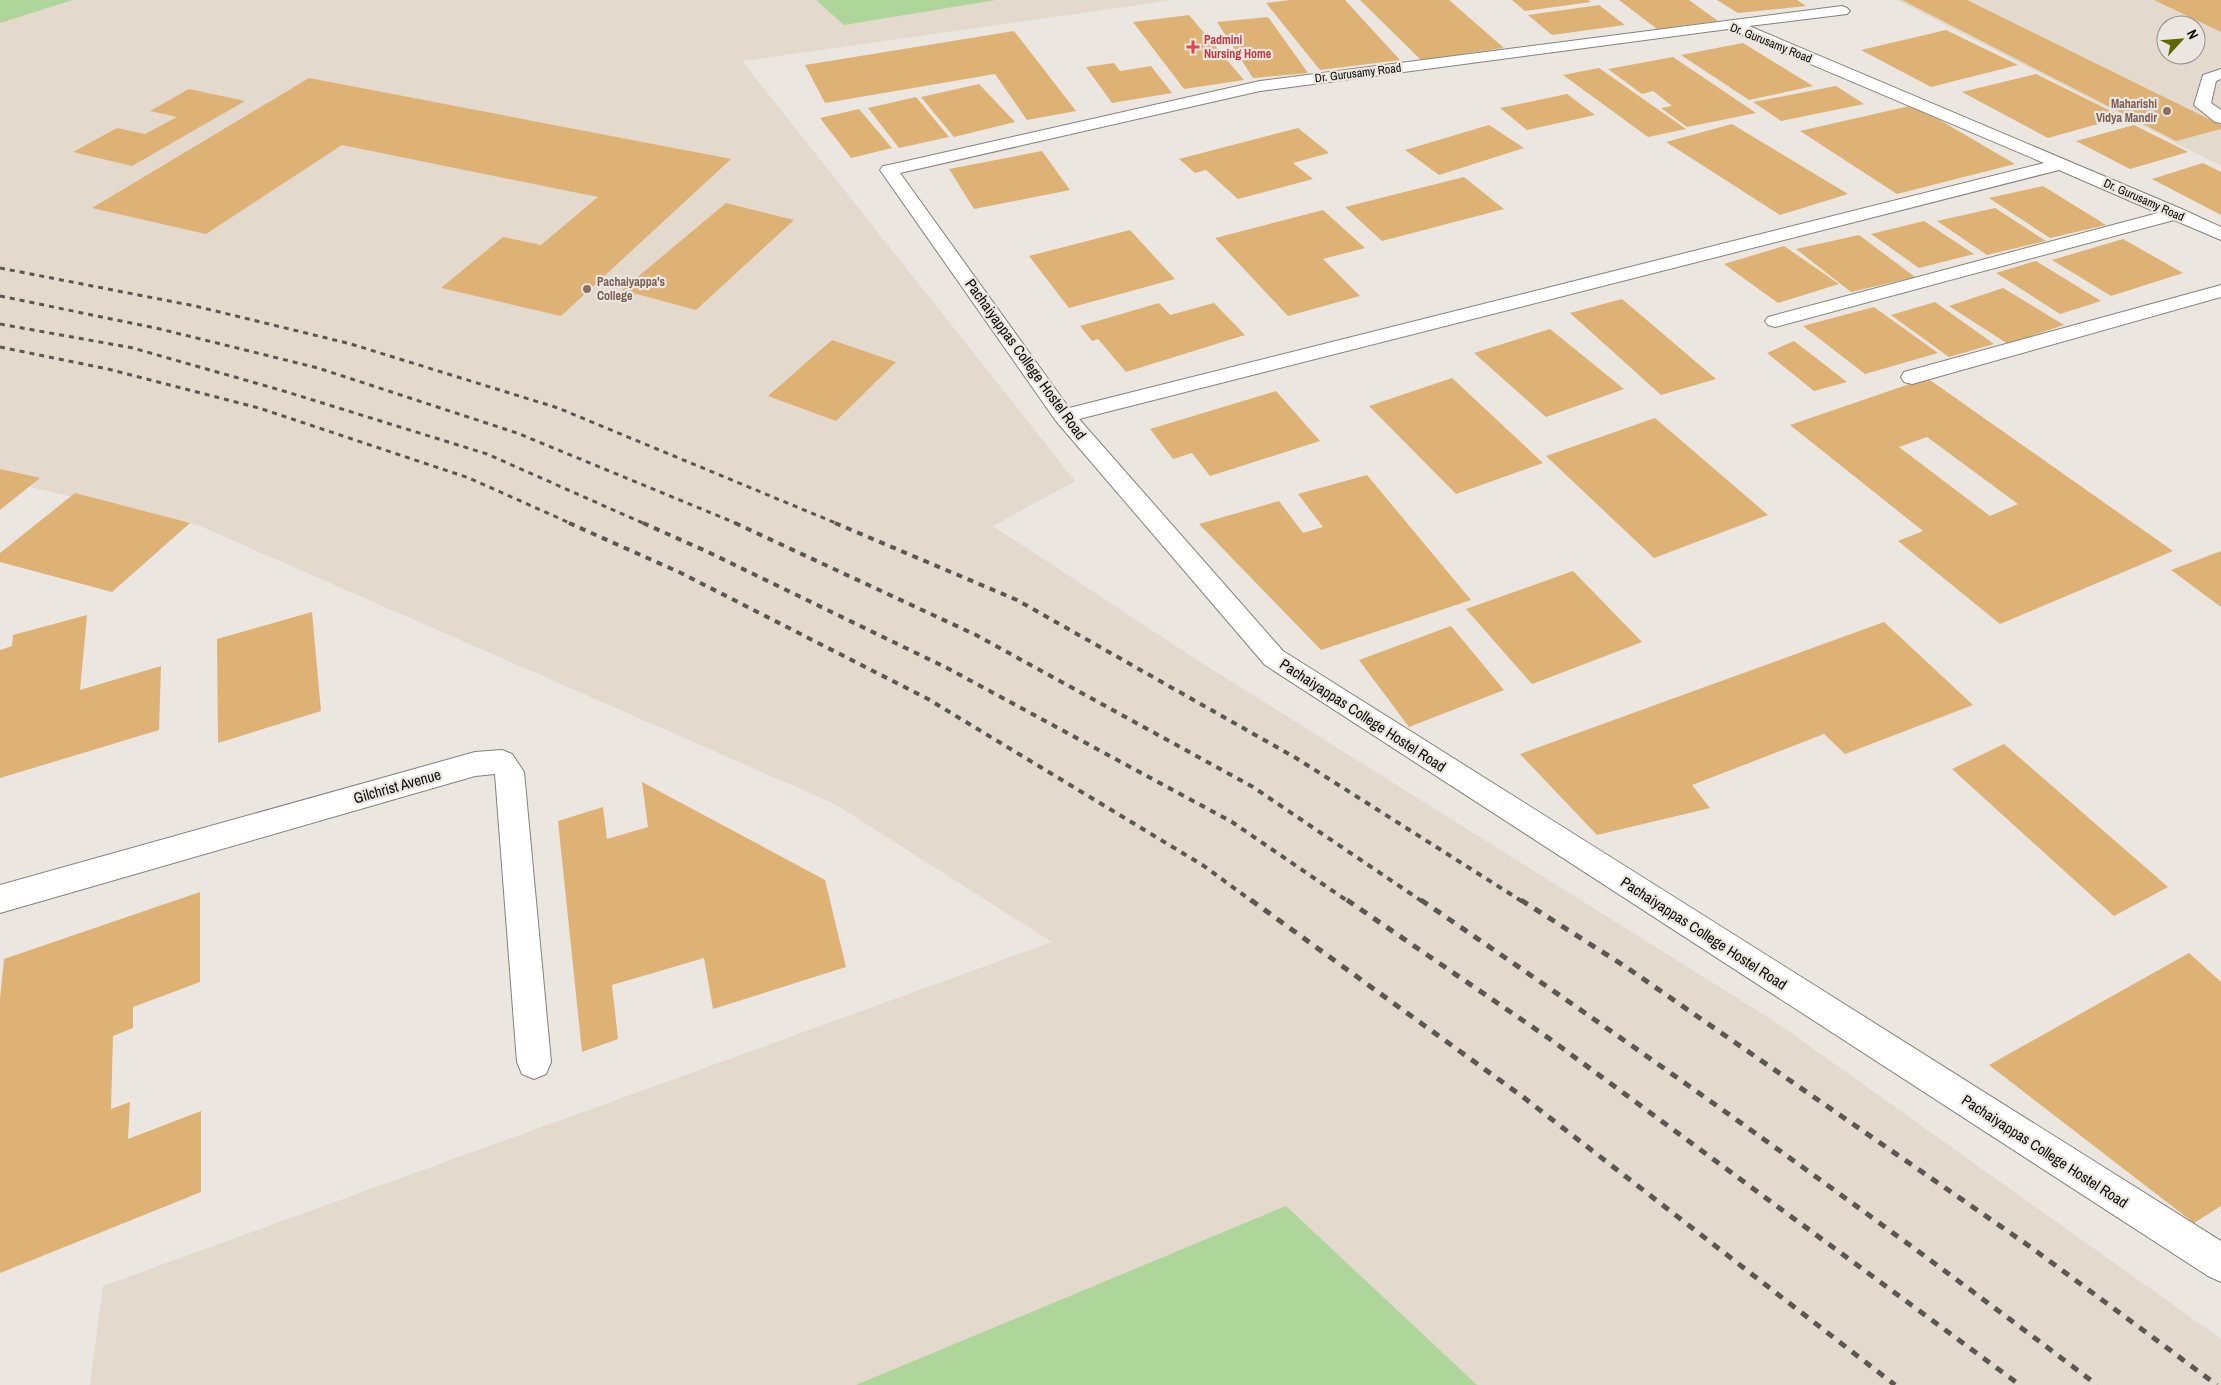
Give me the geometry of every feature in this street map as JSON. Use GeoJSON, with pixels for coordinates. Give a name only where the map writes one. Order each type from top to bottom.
{"type":"FeatureCollection","features":[{"type":"Feature","properties":{"kind":"street"},"geometry":{"type":"LineString","coordinates":[[1730,24],[1842,11]]}},
{"type":"Feature","properties":{"kind":"street","name":"Dr. Gurusamy Road"},"geometry":{"type":"LineString","coordinates":[[1260,86],[1730,24],[2062,164],[2221,234]]}},
{"type":"Feature","properties":{"kind":"street"},"geometry":{"type":"LineString","coordinates":[[2221,74],[2209,78],[2202,105],[2221,118]]}},
{"type":"Feature","properties":{"kind":"street","name":"Pachaiyappas College Hostel Road"},"geometry":{"type":"LineString","coordinates":[[1260,86],[889,170],[1064,416],[1274,658],[2221,1263]]}},
{"type":"Feature","properties":{"kind":"street"},"geometry":{"type":"LineString","coordinates":[[1064,416],[2062,164]]}},
{"type":"Feature","properties":{"kind":"street"},"geometry":{"type":"LineString","coordinates":[[1775,322],[2177,214]]}},
{"type":"Feature","properties":{"kind":"street"},"geometry":{"type":"LineString","coordinates":[[1912,377],[2221,292]]}},
{"type":"Feature","properties":{"kind":"street","name":"Gilchrist Avenue"},"geometry":{"type":"LineString","coordinates":[[0,900],[475,764],[502,762],[510,772],[534,1062]]}},
{"type":"Feature","properties":{"kind":"shaded area"},"geometry":{"type":"Polygon","coordinates":[[[0,0],[1173,0],[742,61],[1075,481],[993,526],[1200,662],[1777,1023],[2221,1339],[2221,1385],[90,1385],[103,1286],[1052,942],[835,804],[200,526],[0,480],[0,0]]]}},
{"type":"Feature","properties":{"kind":"shaded area","name":"Maharishi Vidya Mandir"},"geometry":{"type":"Polygon","coordinates":[[[1897,0],[2221,0],[2221,166],[1897,0]]]}},
{"type":"Feature","properties":{"kind":"green space"},"geometry":{"type":"Polygon","coordinates":[[[0,0],[73,0],[0,23],[0,0]]]}},
{"type":"Feature","properties":{"kind":"green space"},"geometry":{"type":"Polygon","coordinates":[[[816,0],[996,0],[844,25],[816,0]]]}},
{"type":"Feature","properties":{"kind":"green space"},"geometry":{"type":"Polygon","coordinates":[[[1286,1206],[1477,1385],[856,1385],[1286,1206]]]}},
{"type":"Feature","properties":{"kind":"building"},"geometry":{"type":"Polygon","coordinates":[[[1290,0],[1345,0],[1400,60],[1320,70],[1266,3],[1290,0]]]}},
{"type":"Feature","properties":{"kind":"building"},"geometry":{"type":"Polygon","coordinates":[[[1360,0],[1449,0],[1504,48],[1421,60],[1360,0]]]}},
{"type":"Feature","properties":{"kind":"building"},"geometry":{"type":"Polygon","coordinates":[[[1512,0],[1588,0],[1591,2],[1525,11],[1512,0]]]}},
{"type":"Feature","properties":{"kind":"building"},"geometry":{"type":"Polygon","coordinates":[[[1619,0],[1689,0],[1718,21],[1657,29],[1619,0]]]}},
{"type":"Feature","properties":{"kind":"building"},"geometry":{"type":"Polygon","coordinates":[[[1717,0],[1797,0],[1806,6],[1738,13],[1717,0]]]}},
{"type":"Feature","properties":{"kind":"building"},"geometry":{"type":"Polygon","coordinates":[[[1902,0],[1967,0],[2221,125],[2221,129],[2176,141],[1902,0]]]}},
{"type":"Feature","properties":{"kind":"building"},"geometry":{"type":"Polygon","coordinates":[[[2154,0],[2221,0],[2221,32],[2206,25],[2206,15],[2185,15],[2154,0]]]}},
{"type":"Feature","properties":{"kind":"building"},"geometry":{"type":"Polygon","coordinates":[[[1599,5],[1625,25],[1552,35],[1528,15],[1599,5]]]}},
{"type":"Feature","properties":{"kind":"building"},"geometry":{"type":"Polygon","coordinates":[[[1189,15],[1244,80],[1184,89],[1133,22],[1189,15]]]}},
{"type":"Feature","properties":{"kind":"building"},"geometry":{"type":"Polygon","coordinates":[[[1268,17],[1308,73],[1253,78],[1217,22],[1268,17]]]}},
{"type":"Feature","properties":{"kind":"building"},"geometry":{"type":"Polygon","coordinates":[[[1946,30],[2018,65],[1931,87],[1861,50],[1946,30]]]}},
{"type":"Feature","properties":{"kind":"building"},"geometry":{"type":"Polygon","coordinates":[[[1014,31],[1076,111],[1027,120],[995,74],[825,103],[805,65],[1014,31]]]}},
{"type":"Feature","properties":{"kind":"building"},"geometry":{"type":"Polygon","coordinates":[[[1743,43],[1813,86],[1749,100],[1681,55],[1743,43]]]}},
{"type":"Feature","properties":{"kind":"building"},"geometry":{"type":"Polygon","coordinates":[[[1673,57],[1756,113],[1687,127],[1661,108],[1672,106],[1653,91],[1642,94],[1608,69],[1673,57]]]}},
{"type":"Feature","properties":{"kind":"building"},"geometry":{"type":"Polygon","coordinates":[[[1114,63],[1120,71],[1151,66],[1172,93],[1112,103],[1086,67],[1114,63]]]}},
{"type":"Feature","properties":{"kind":"building"},"geometry":{"type":"Polygon","coordinates":[[[1599,68],[1686,129],[1648,137],[1563,75],[1599,68]]]}},
{"type":"Feature","properties":{"kind":"building"},"geometry":{"type":"Polygon","coordinates":[[[2036,74],[2123,117],[2048,138],[1962,92],[2036,74]]]}},
{"type":"Feature","properties":{"kind":"building"},"geometry":{"type":"Polygon","coordinates":[[[309,78],[731,159],[561,316],[441,288],[503,237],[541,245],[598,197],[342,145],[206,234],[92,208],[309,78]]]}},
{"type":"Feature","properties":{"kind":"building"},"geometry":{"type":"Polygon","coordinates":[[[979,84],[1015,122],[954,137],[921,97],[979,84]]]}},
{"type":"Feature","properties":{"kind":"building"},"geometry":{"type":"Polygon","coordinates":[[[1836,86],[1864,104],[1781,121],[1753,102],[1836,86]]]}},
{"type":"Feature","properties":{"kind":"building"},"geometry":{"type":"Polygon","coordinates":[[[189,89],[245,101],[132,166],[73,152],[117,128],[145,134],[177,117],[150,111],[189,89]]]}},
{"type":"Feature","properties":{"kind":"building"},"geometry":{"type":"Polygon","coordinates":[[[1567,94],[1595,115],[1527,130],[1500,108],[1567,94]]]}},
{"type":"Feature","properties":{"kind":"building"},"geometry":{"type":"Polygon","coordinates":[[[916,97],[949,137],[899,148],[868,108],[916,97]]]}},
{"type":"Feature","properties":{"kind":"building"},"geometry":{"type":"Polygon","coordinates":[[[1914,105],[2015,164],[1897,194],[1800,131],[1914,105]]]}},
{"type":"Feature","properties":{"kind":"building"},"geometry":{"type":"Polygon","coordinates":[[[859,109],[892,148],[851,158],[820,118],[859,109]]]}},
{"type":"Feature","properties":{"kind":"building"},"geometry":{"type":"Polygon","coordinates":[[[1732,124],[1848,194],[1780,215],[1666,142],[1732,124]]]}},
{"type":"Feature","properties":{"kind":"building"},"geometry":{"type":"Polygon","coordinates":[[[1489,125],[1524,148],[1439,175],[1405,150],[1489,125]]]}},
{"type":"Feature","properties":{"kind":"building"},"geometry":{"type":"Polygon","coordinates":[[[2134,125],[2188,152],[2130,169],[2076,141],[2134,125]]]}},
{"type":"Feature","properties":{"kind":"building"},"geometry":{"type":"Polygon","coordinates":[[[1298,128],[1329,153],[1293,163],[1313,179],[1238,199],[1206,170],[1195,173],[1179,159],[1298,128]]]}},
{"type":"Feature","properties":{"kind":"building"},"geometry":{"type":"Polygon","coordinates":[[[1042,151],[1070,190],[974,209],[949,169],[1042,151]]]}},
{"type":"Feature","properties":{"kind":"building"},"geometry":{"type":"Polygon","coordinates":[[[2203,163],[2221,172],[2221,215],[2152,179],[2203,163]]]}},
{"type":"Feature","properties":{"kind":"building"},"geometry":{"type":"Polygon","coordinates":[[[1464,177],[1504,209],[1382,241],[1345,207],[1464,177]]]}},
{"type":"Feature","properties":{"kind":"building"},"geometry":{"type":"Polygon","coordinates":[[[2043,186],[2106,225],[2050,238],[1989,198],[2043,186]]]}},
{"type":"Feature","properties":{"kind":"building"},"geometry":{"type":"Polygon","coordinates":[[[726,203],[794,220],[696,310],[622,290],[726,203]]]}},
{"type":"Feature","properties":{"kind":"building"},"geometry":{"type":"Polygon","coordinates":[[[1995,208],[2046,241],[1987,255],[1937,221],[1995,208]]]}},
{"type":"Feature","properties":{"kind":"building"},"geometry":{"type":"Polygon","coordinates":[[[1323,210],[1365,248],[1323,259],[1360,296],[1288,316],[1215,238],[1323,210]]]}},
{"type":"Feature","properties":{"kind":"building"},"geometry":{"type":"Polygon","coordinates":[[[1924,221],[1974,254],[1919,268],[1871,234],[1924,221]]]}},
{"type":"Feature","properties":{"kind":"building"},"geometry":{"type":"Polygon","coordinates":[[[1130,230],[1175,279],[1069,308],[1029,256],[1130,230]]]}},
{"type":"Feature","properties":{"kind":"building"},"geometry":{"type":"Polygon","coordinates":[[[1859,235],[1915,277],[1851,292],[1796,249],[1859,235]]]}},
{"type":"Feature","properties":{"kind":"building"},"geometry":{"type":"Polygon","coordinates":[[[2123,239],[2183,273],[2111,296],[2052,260],[2123,239]]]}},
{"type":"Feature","properties":{"kind":"building"},"geometry":{"type":"Polygon","coordinates":[[[1784,246],[1839,284],[1778,303],[1724,264],[1784,246]]]}},
{"type":"Feature","properties":{"kind":"building"},"geometry":{"type":"Polygon","coordinates":[[[2036,261],[2101,301],[2060,314],[1996,273],[2036,261]]]}},
{"type":"Feature","properties":{"kind":"building"},"geometry":{"type":"Polygon","coordinates":[[[2003,288],[2064,325],[2008,344],[1949,306],[2003,288]]]}},
{"type":"Feature","properties":{"kind":"building"},"geometry":{"type":"Polygon","coordinates":[[[1622,299],[1716,379],[1661,395],[1570,313],[1622,299]]]}},
{"type":"Feature","properties":{"kind":"building"},"geometry":{"type":"Polygon","coordinates":[[[1935,302],[1994,344],[1949,357],[1891,315],[1935,302]]]}},
{"type":"Feature","properties":{"kind":"building"},"geometry":{"type":"Polygon","coordinates":[[[1159,303],[1170,315],[1214,303],[1245,335],[1126,372],[1098,339],[1092,341],[1080,326],[1159,303]]]}},
{"type":"Feature","properties":{"kind":"building"},"geometry":{"type":"Polygon","coordinates":[[[1874,307],[1938,353],[1865,374],[1803,326],[1874,307]]]}},
{"type":"Feature","properties":{"kind":"building"},"geometry":{"type":"Polygon","coordinates":[[[1550,329],[1624,389],[1546,417],[1474,353],[1550,329]]]}},
{"type":"Feature","properties":{"kind":"building"},"geometry":{"type":"Polygon","coordinates":[[[832,340],[896,362],[836,421],[768,396],[832,340]]]}},
{"type":"Feature","properties":{"kind":"building"},"geometry":{"type":"Polygon","coordinates":[[[1794,341],[1847,382],[1814,391],[1767,353],[1794,341]]]}},
{"type":"Feature","properties":{"kind":"building"},"geometry":{"type":"Polygon","coordinates":[[[1452,378],[1543,463],[1456,494],[1369,406],[1452,378]]]}},
{"type":"Feature","properties":{"kind":"building"},"geometry":{"type":"Polygon","coordinates":[[[1927,378],[2173,551],[2000,624],[1898,541],[1923,531],[1790,425],[1927,378]],[[1927,437],[1899,447],[1990,516],[2018,504],[1927,437]]]}},
{"type":"Feature","properties":{"kind":"building"},"geometry":{"type":"Polygon","coordinates":[[[1276,391],[1320,441],[1210,476],[1192,453],[1173,459],[1150,429],[1276,391]]]}},
{"type":"Feature","properties":{"kind":"building"},"geometry":{"type":"Polygon","coordinates":[[[1655,418],[1768,515],[1654,558],[1546,456],[1655,418]]]}},
{"type":"Feature","properties":{"kind":"building"},"geometry":{"type":"Polygon","coordinates":[[[0,469],[40,478],[0,510],[0,469]]]}},
{"type":"Feature","properties":{"kind":"building"},"geometry":{"type":"Polygon","coordinates":[[[1367,475],[1471,600],[1321,650],[1199,524],[1279,501],[1303,533],[1323,527],[1298,494],[1367,475]]]}},
{"type":"Feature","properties":{"kind":"building"},"geometry":{"type":"Polygon","coordinates":[[[75,493],[190,523],[112,592],[0,562],[0,553],[75,493]]]}},
{"type":"Feature","properties":{"kind":"building"},"geometry":{"type":"Polygon","coordinates":[[[2221,551],[2221,607],[2171,570],[2221,551]]]}},
{"type":"Feature","properties":{"kind":"building"},"geometry":{"type":"Polygon","coordinates":[[[1573,571],[1642,642],[1532,684],[1466,609],[1573,571]]]}},
{"type":"Feature","properties":{"kind":"building"},"geometry":{"type":"Polygon","coordinates":[[[312,612],[321,711],[218,743],[217,639],[312,612]]]}},
{"type":"Feature","properties":{"kind":"building"},"geometry":{"type":"Polygon","coordinates":[[[87,615],[80,690],[161,666],[159,730],[0,778],[0,650],[12,646],[13,635],[87,615]]]}},
{"type":"Feature","properties":{"kind":"building"},"geometry":{"type":"Polygon","coordinates":[[[1884,622],[1973,705],[1845,754],[1824,734],[1692,785],[1710,808],[1597,835],[1520,754],[1884,622]]]}},
{"type":"Feature","properties":{"kind":"building"},"geometry":{"type":"Polygon","coordinates":[[[1451,626],[1504,690],[1409,727],[1359,660],[1451,626]]]}},
{"type":"Feature","properties":{"kind":"building"},"geometry":{"type":"Polygon","coordinates":[[[2004,744],[2168,887],[2114,916],[1952,769],[2004,744]]]}},
{"type":"Feature","properties":{"kind":"building"},"geometry":{"type":"Polygon","coordinates":[[[642,782],[825,880],[846,967],[713,1009],[704,958],[612,985],[618,1039],[582,1052],[558,821],[603,807],[607,839],[648,827],[642,782]]]}},
{"type":"Feature","properties":{"kind":"building"},"geometry":{"type":"Polygon","coordinates":[[[200,892],[200,982],[133,1007],[133,1028],[113,1036],[111,1109],[130,1102],[128,1139],[201,1111],[201,1192],[0,1273],[0,999],[4,959],[200,892]]]}},
{"type":"Feature","properties":{"kind":"building"},"geometry":{"type":"Polygon","coordinates":[[[2189,953],[2221,982],[2221,1206],[2194,1223],[1989,1065],[2189,953]]]}},
{"type":"Feature","properties":{"kind":"railway"},"geometry":{"type":"LineString","coordinates":[[0,268],[195,306],[351,344],[558,408],[838,524]]}},
{"type":"Feature","properties":{"kind":"railway"},"geometry":{"type":"LineString","coordinates":[[0,296],[160,329],[318,368],[517,433],[738,524]]}},
{"type":"Feature","properties":{"kind":"railway"},"geometry":{"type":"LineString","coordinates":[[0,324],[133,348],[287,392],[487,454],[645,524]]}},
{"type":"Feature","properties":{"kind":"railway"},"geometry":{"type":"LineString","coordinates":[[0,347],[108,369],[259,408],[469,478],[572,524]]}},
{"type":"Feature","properties":{"kind":"railway"},"geometry":{"type":"LineString","coordinates":[[569,523],[681,573],[928,699],[1204,866],[1253,902]]}},
{"type":"Feature","properties":{"kind":"railway"},"geometry":{"type":"LineString","coordinates":[[643,523],[708,552],[949,669],[1232,822],[1349,902]]}},
{"type":"Feature","properties":{"kind":"railway"},"geometry":{"type":"LineString","coordinates":[[735,523],[976,635],[1253,787],[1423,902]]}},
{"type":"Feature","properties":{"kind":"railway"},"geometry":{"type":"LineString","coordinates":[[835,523],[1017,600],[1296,758],[1523,902]]}},
{"type":"Feature","properties":{"kind":"railway"},"geometry":{"type":"LineString","coordinates":[[1251,900],[1523,1097],[1895,1385]]}},
{"type":"Feature","properties":{"kind":"railway"},"geometry":{"type":"LineString","coordinates":[[1347,900],[1550,1039],[2020,1385]]}},
{"type":"Feature","properties":{"kind":"railway"},"geometry":{"type":"LineString","coordinates":[[1421,900],[1762,1138],[1930,1260],[2097,1385]]}},
{"type":"Feature","properties":{"kind":"railway"},"geometry":{"type":"LineString","coordinates":[[1521,900],[1626,967],[2032,1248],[2217,1385]]}},
{"type":"Feature","properties":{"kind":"place","name":"Padmini Nursing Home"},"geometry":{"type":"Point","coordinates":[1193,47]}},
{"type":"Feature","properties":{"kind":"place","name":"Maharishi Vidya Mandir"},"geometry":{"type":"Point","coordinates":[2167,111]}},
{"type":"Feature","properties":{"kind":"place","name":"Pachaiyappa's College"},"geometry":{"type":"Point","coordinates":[587,289]}}]}
